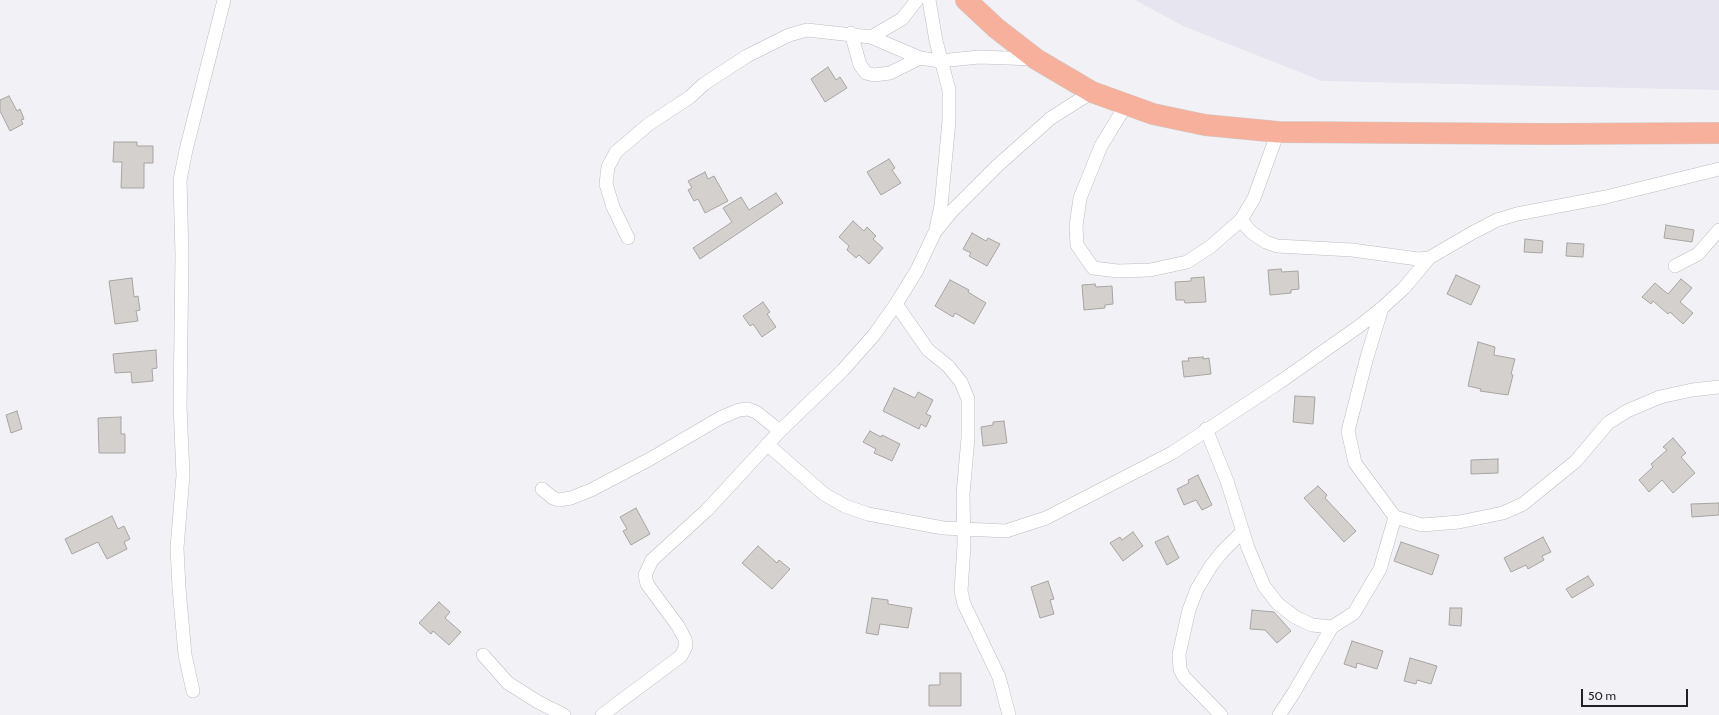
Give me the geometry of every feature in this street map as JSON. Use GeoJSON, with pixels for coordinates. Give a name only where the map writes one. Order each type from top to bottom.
{"type":"FeatureCollection","features":[{"type":"Feature","properties":{"kind":"main road"},"geometry":{"type":"LineString","coordinates":[[966,0],[996,28],[1036,59],[1092,92],[1126,105],[1177,120],[1205,125],[1278,132],[1548,134],[1719,132]]}},
{"type":"Feature","properties":{"kind":"street"},"geometry":{"type":"LineString","coordinates":[[193,691],[185,655],[177,548],[183,476],[180,406],[182,255],[180,180],[186,150],[224,0]]}},
{"type":"Feature","properties":{"kind":"street"},"geometry":{"type":"LineString","coordinates":[[871,36],[902,19],[917,0]]}},
{"type":"Feature","properties":{"kind":"street"},"geometry":{"type":"LineString","coordinates":[[602,715],[681,656],[686,646],[685,639],[678,626],[646,584],[645,575],[652,560],[707,510],[767,444],[843,370],[874,335],[896,304],[917,270],[935,232],[941,206],[949,121],[948,90],[940,61],[929,0]]}},
{"type":"Feature","properties":{"kind":"street"},"geometry":{"type":"LineString","coordinates":[[628,238],[613,207],[606,184],[608,167],[616,152],[649,124],[690,97],[704,84],[747,56],[789,35],[807,30],[852,33],[871,36],[920,58],[940,61],[979,57],[1036,59]]}},
{"type":"Feature","properties":{"kind":"street"},"geometry":{"type":"LineString","coordinates":[[852,33],[856,55],[860,65],[866,73],[874,75],[890,72],[920,58]]}},
{"type":"Feature","properties":{"kind":"street"},"geometry":{"type":"LineString","coordinates":[[935,232],[952,211],[997,166],[1052,118],[1092,92]]}},
{"type":"Feature","properties":{"kind":"street"},"geometry":{"type":"LineString","coordinates":[[1126,105],[1101,146],[1080,198],[1076,226],[1077,245],[1093,268],[1118,271],[1150,270],[1187,262],[1210,247],[1241,220],[1254,198],[1278,132]]}},
{"type":"Feature","properties":{"kind":"street"},"geometry":{"type":"LineString","coordinates":[[767,444],[824,494],[845,506],[868,514],[943,528],[1006,531],[1046,518],[1172,453],[1206,429],[1286,378],[1382,308],[1404,288],[1429,258],[1497,220],[1517,214],[1606,197],[1719,169]]}},
{"type":"Feature","properties":{"kind":"street"},"geometry":{"type":"LineString","coordinates":[[1241,220],[1251,232],[1266,242],[1277,246],[1352,250],[1418,259],[1429,258]]}},
{"type":"Feature","properties":{"kind":"street"},"geometry":{"type":"LineString","coordinates":[[1675,266],[1698,254],[1719,230]]}},
{"type":"Feature","properties":{"kind":"street"},"geometry":{"type":"LineString","coordinates":[[896,304],[928,350],[948,366],[961,382],[968,399],[968,438],[963,494],[965,529],[961,591],[964,604],[999,677],[1009,715]]}},
{"type":"Feature","properties":{"kind":"street"},"geometry":{"type":"LineString","coordinates":[[1382,308],[1367,357],[1348,431],[1355,463],[1395,517],[1422,525],[1459,522],[1503,513],[1523,504],[1576,461],[1608,423],[1627,411],[1660,397],[1692,390],[1719,387]]}},
{"type":"Feature","properties":{"kind":"street"},"geometry":{"type":"LineString","coordinates":[[542,489],[553,498],[559,500],[571,498],[591,490],[650,459],[720,418],[739,410],[748,409],[756,412],[780,431]]}},
{"type":"Feature","properties":{"kind":"street"},"geometry":{"type":"LineString","coordinates":[[1206,429],[1227,481],[1243,531],[1264,586],[1278,604],[1295,617],[1312,625],[1332,627]]}},
{"type":"Feature","properties":{"kind":"street"},"geometry":{"type":"LineString","coordinates":[[1279,715],[1332,627],[1354,613],[1380,569],[1395,517]]}},
{"type":"Feature","properties":{"kind":"street"},"geometry":{"type":"LineString","coordinates":[[1221,715],[1184,677],[1180,668],[1179,654],[1189,610],[1197,589],[1214,562],[1243,531]]}},
{"type":"Feature","properties":{"kind":"street"},"geometry":{"type":"LineString","coordinates":[[483,655],[508,683],[538,702],[564,715]]}},
{"type":"Feature","properties":{"kind":"shaded area"},"geometry":{"type":"Polygon","coordinates":[[[1135,0],[1719,0],[1719,90],[1322,81],[1183,26],[1135,0]]]}},
{"type":"Feature","properties":{"kind":"building"},"geometry":{"type":"Polygon","coordinates":[[[828,67],[836,80],[840,77],[847,88],[825,102],[811,79],[828,67]]]}},
{"type":"Feature","properties":{"kind":"building"},"geometry":{"type":"Polygon","coordinates":[[[9,96],[17,111],[20,109],[24,119],[21,120],[23,124],[10,131],[0,111],[0,100],[9,96]]]}},
{"type":"Feature","properties":{"kind":"building"},"geometry":{"type":"Polygon","coordinates":[[[114,142],[137,142],[137,146],[153,146],[153,163],[144,163],[144,188],[121,188],[122,162],[113,162],[114,142]]]}},
{"type":"Feature","properties":{"kind":"building"},"geometry":{"type":"Polygon","coordinates":[[[889,159],[895,168],[892,170],[901,183],[881,195],[867,172],[889,159]]]}},
{"type":"Feature","properties":{"kind":"building"},"geometry":{"type":"Polygon","coordinates":[[[705,172],[708,179],[714,176],[728,201],[705,213],[698,199],[694,201],[688,190],[692,188],[688,181],[705,172]]]}},
{"type":"Feature","properties":{"kind":"building"},"geometry":{"type":"Polygon","coordinates":[[[776,193],[783,203],[700,259],[693,248],[732,222],[723,208],[741,197],[749,210],[776,193]]]}},
{"type":"Feature","properties":{"kind":"building"},"geometry":{"type":"Polygon","coordinates":[[[853,221],[864,231],[867,227],[876,236],[873,239],[883,248],[869,264],[859,255],[856,258],[847,250],[849,246],[839,237],[853,221]]]}},
{"type":"Feature","properties":{"kind":"building"},"geometry":{"type":"Polygon","coordinates":[[[1666,225],[1694,230],[1692,242],[1664,238],[1666,225]]]}},
{"type":"Feature","properties":{"kind":"building"},"geometry":{"type":"Polygon","coordinates":[[[972,233],[986,241],[988,238],[1000,244],[987,266],[969,256],[971,253],[963,249],[972,233]]]}},
{"type":"Feature","properties":{"kind":"building"},"geometry":{"type":"Polygon","coordinates":[[[1525,239],[1543,241],[1542,253],[1524,252],[1525,239]]]}},
{"type":"Feature","properties":{"kind":"building"},"geometry":{"type":"Polygon","coordinates":[[[1567,243],[1584,244],[1583,257],[1566,256],[1567,243]]]}},
{"type":"Feature","properties":{"kind":"building"},"geometry":{"type":"Polygon","coordinates":[[[1281,269],[1282,272],[1298,271],[1299,289],[1291,290],[1291,293],[1270,295],[1268,270],[1281,269]]]}},
{"type":"Feature","properties":{"kind":"building"},"geometry":{"type":"Polygon","coordinates":[[[1456,275],[1480,286],[1471,305],[1447,294],[1456,275]]]}},
{"type":"Feature","properties":{"kind":"building"},"geometry":{"type":"Polygon","coordinates":[[[1204,277],[1206,302],[1185,303],[1184,300],[1176,300],[1175,282],[1191,281],[1191,278],[1204,277]]]}},
{"type":"Feature","properties":{"kind":"building"},"geometry":{"type":"Polygon","coordinates":[[[132,278],[134,297],[138,296],[140,310],[136,311],[138,321],[115,324],[109,281],[132,278]]]}},
{"type":"Feature","properties":{"kind":"building"},"geometry":{"type":"Polygon","coordinates":[[[1681,279],[1692,288],[1680,302],[1693,313],[1683,324],[1670,312],[1668,314],[1653,301],[1651,304],[1642,297],[1655,283],[1668,294],[1681,279]]]}},
{"type":"Feature","properties":{"kind":"building"},"geometry":{"type":"Polygon","coordinates":[[[950,280],[969,290],[968,292],[986,303],[974,324],[955,313],[953,317],[935,306],[950,280]]]}},
{"type":"Feature","properties":{"kind":"building"},"geometry":{"type":"Polygon","coordinates":[[[1095,284],[1096,287],[1112,286],[1113,304],[1105,305],[1105,308],[1084,310],[1082,285],[1095,284]]]}},
{"type":"Feature","properties":{"kind":"building"},"geometry":{"type":"Polygon","coordinates":[[[763,302],[770,312],[767,314],[776,327],[762,337],[753,324],[750,326],[743,316],[763,302]]]}},
{"type":"Feature","properties":{"kind":"building"},"geometry":{"type":"Polygon","coordinates":[[[1478,342],[1495,347],[1494,355],[1515,359],[1508,395],[1480,391],[1481,389],[1468,386],[1478,342]]]}},
{"type":"Feature","properties":{"kind":"building"},"geometry":{"type":"Polygon","coordinates":[[[156,350],[157,368],[152,369],[153,381],[132,383],[131,372],[115,373],[113,354],[156,350]]]}},
{"type":"Feature","properties":{"kind":"building"},"geometry":{"type":"Polygon","coordinates":[[[1203,357],[1203,359],[1209,358],[1211,374],[1184,377],[1182,361],[1189,361],[1188,358],[1203,357]]]}},
{"type":"Feature","properties":{"kind":"building"},"geometry":{"type":"Polygon","coordinates":[[[894,388],[915,398],[918,392],[933,400],[926,414],[931,416],[926,427],[921,424],[919,429],[883,411],[894,388]]]}},
{"type":"Feature","properties":{"kind":"building"},"geometry":{"type":"Polygon","coordinates":[[[1295,396],[1315,397],[1313,424],[1293,422],[1295,396]]]}},
{"type":"Feature","properties":{"kind":"building"},"geometry":{"type":"Polygon","coordinates":[[[17,411],[22,429],[11,433],[6,415],[17,411]]]}},
{"type":"Feature","properties":{"kind":"building"},"geometry":{"type":"Polygon","coordinates":[[[121,417],[121,434],[125,434],[125,453],[99,453],[98,418],[121,417]]]}},
{"type":"Feature","properties":{"kind":"building"},"geometry":{"type":"Polygon","coordinates":[[[1004,421],[1007,443],[983,446],[981,427],[993,425],[993,422],[1004,421]]]}},
{"type":"Feature","properties":{"kind":"building"},"geometry":{"type":"Polygon","coordinates":[[[870,431],[900,444],[892,461],[874,453],[876,449],[863,442],[870,431]]]}},
{"type":"Feature","properties":{"kind":"building"},"geometry":{"type":"Polygon","coordinates":[[[1673,438],[1686,453],[1681,457],[1695,473],[1673,493],[1662,480],[1649,492],[1639,480],[1653,467],[1651,464],[1667,450],[1663,447],[1673,438]]]}},
{"type":"Feature","properties":{"kind":"building"},"geometry":{"type":"Polygon","coordinates":[[[1498,459],[1498,473],[1471,474],[1471,460],[1498,459]]]}},
{"type":"Feature","properties":{"kind":"building"},"geometry":{"type":"Polygon","coordinates":[[[1198,475],[1212,505],[1202,510],[1196,500],[1184,505],[1177,489],[1189,483],[1188,480],[1198,475]]]}},
{"type":"Feature","properties":{"kind":"building"},"geometry":{"type":"Polygon","coordinates":[[[1318,486],[1327,495],[1325,498],[1356,531],[1344,542],[1304,498],[1318,486]]]}},
{"type":"Feature","properties":{"kind":"building"},"geometry":{"type":"Polygon","coordinates":[[[1719,503],[1719,515],[1692,517],[1691,504],[1719,503]]]}},
{"type":"Feature","properties":{"kind":"building"},"geometry":{"type":"Polygon","coordinates":[[[636,508],[650,534],[631,545],[623,531],[627,529],[620,517],[636,508]]]}},
{"type":"Feature","properties":{"kind":"building"},"geometry":{"type":"Polygon","coordinates":[[[112,516],[118,529],[124,526],[130,539],[124,542],[127,549],[107,559],[98,542],[72,554],[65,539],[112,516]]]}},
{"type":"Feature","properties":{"kind":"building"},"geometry":{"type":"Polygon","coordinates":[[[1133,532],[1143,546],[1123,561],[1110,543],[1120,537],[1122,540],[1133,532]]]}},
{"type":"Feature","properties":{"kind":"building"},"geometry":{"type":"Polygon","coordinates":[[[1168,536],[1179,558],[1167,565],[1155,542],[1168,536]]]}},
{"type":"Feature","properties":{"kind":"building"},"geometry":{"type":"Polygon","coordinates":[[[1543,537],[1551,552],[1542,556],[1544,560],[1528,569],[1526,565],[1511,572],[1504,558],[1543,537]]]}},
{"type":"Feature","properties":{"kind":"building"},"geometry":{"type":"Polygon","coordinates":[[[1401,542],[1439,555],[1432,575],[1394,561],[1401,542]]]}},
{"type":"Feature","properties":{"kind":"building"},"geometry":{"type":"Polygon","coordinates":[[[758,546],[777,563],[779,560],[790,569],[772,589],[742,563],[758,546]]]}},
{"type":"Feature","properties":{"kind":"building"},"geometry":{"type":"Polygon","coordinates":[[[1588,576],[1594,585],[1572,598],[1566,589],[1588,576]]]}},
{"type":"Feature","properties":{"kind":"building"},"geometry":{"type":"Polygon","coordinates":[[[1048,581],[1054,599],[1050,600],[1054,614],[1040,618],[1031,587],[1048,581]]]}},
{"type":"Feature","properties":{"kind":"building"},"geometry":{"type":"Polygon","coordinates":[[[872,598],[888,600],[888,604],[912,608],[908,628],[880,624],[878,635],[866,633],[872,598]]]}},
{"type":"Feature","properties":{"kind":"building"},"geometry":{"type":"Polygon","coordinates":[[[439,602],[450,612],[445,618],[461,632],[449,645],[433,631],[431,634],[419,623],[439,602]]]}},
{"type":"Feature","properties":{"kind":"building"},"geometry":{"type":"Polygon","coordinates":[[[1450,608],[1462,608],[1461,626],[1449,625],[1450,608]]]}},
{"type":"Feature","properties":{"kind":"building"},"geometry":{"type":"Polygon","coordinates":[[[1252,610],[1274,612],[1291,631],[1277,643],[1265,630],[1250,629],[1252,610]]]}},
{"type":"Feature","properties":{"kind":"building"},"geometry":{"type":"Polygon","coordinates":[[[1352,641],[1383,651],[1377,669],[1357,663],[1356,668],[1344,664],[1352,641]]]}},
{"type":"Feature","properties":{"kind":"building"},"geometry":{"type":"Polygon","coordinates":[[[1410,658],[1437,666],[1431,684],[1417,680],[1416,684],[1404,681],[1410,658]]]}},
{"type":"Feature","properties":{"kind":"building"},"geometry":{"type":"Polygon","coordinates":[[[940,673],[961,673],[961,706],[929,706],[929,685],[940,685],[940,673]]]}}]}
